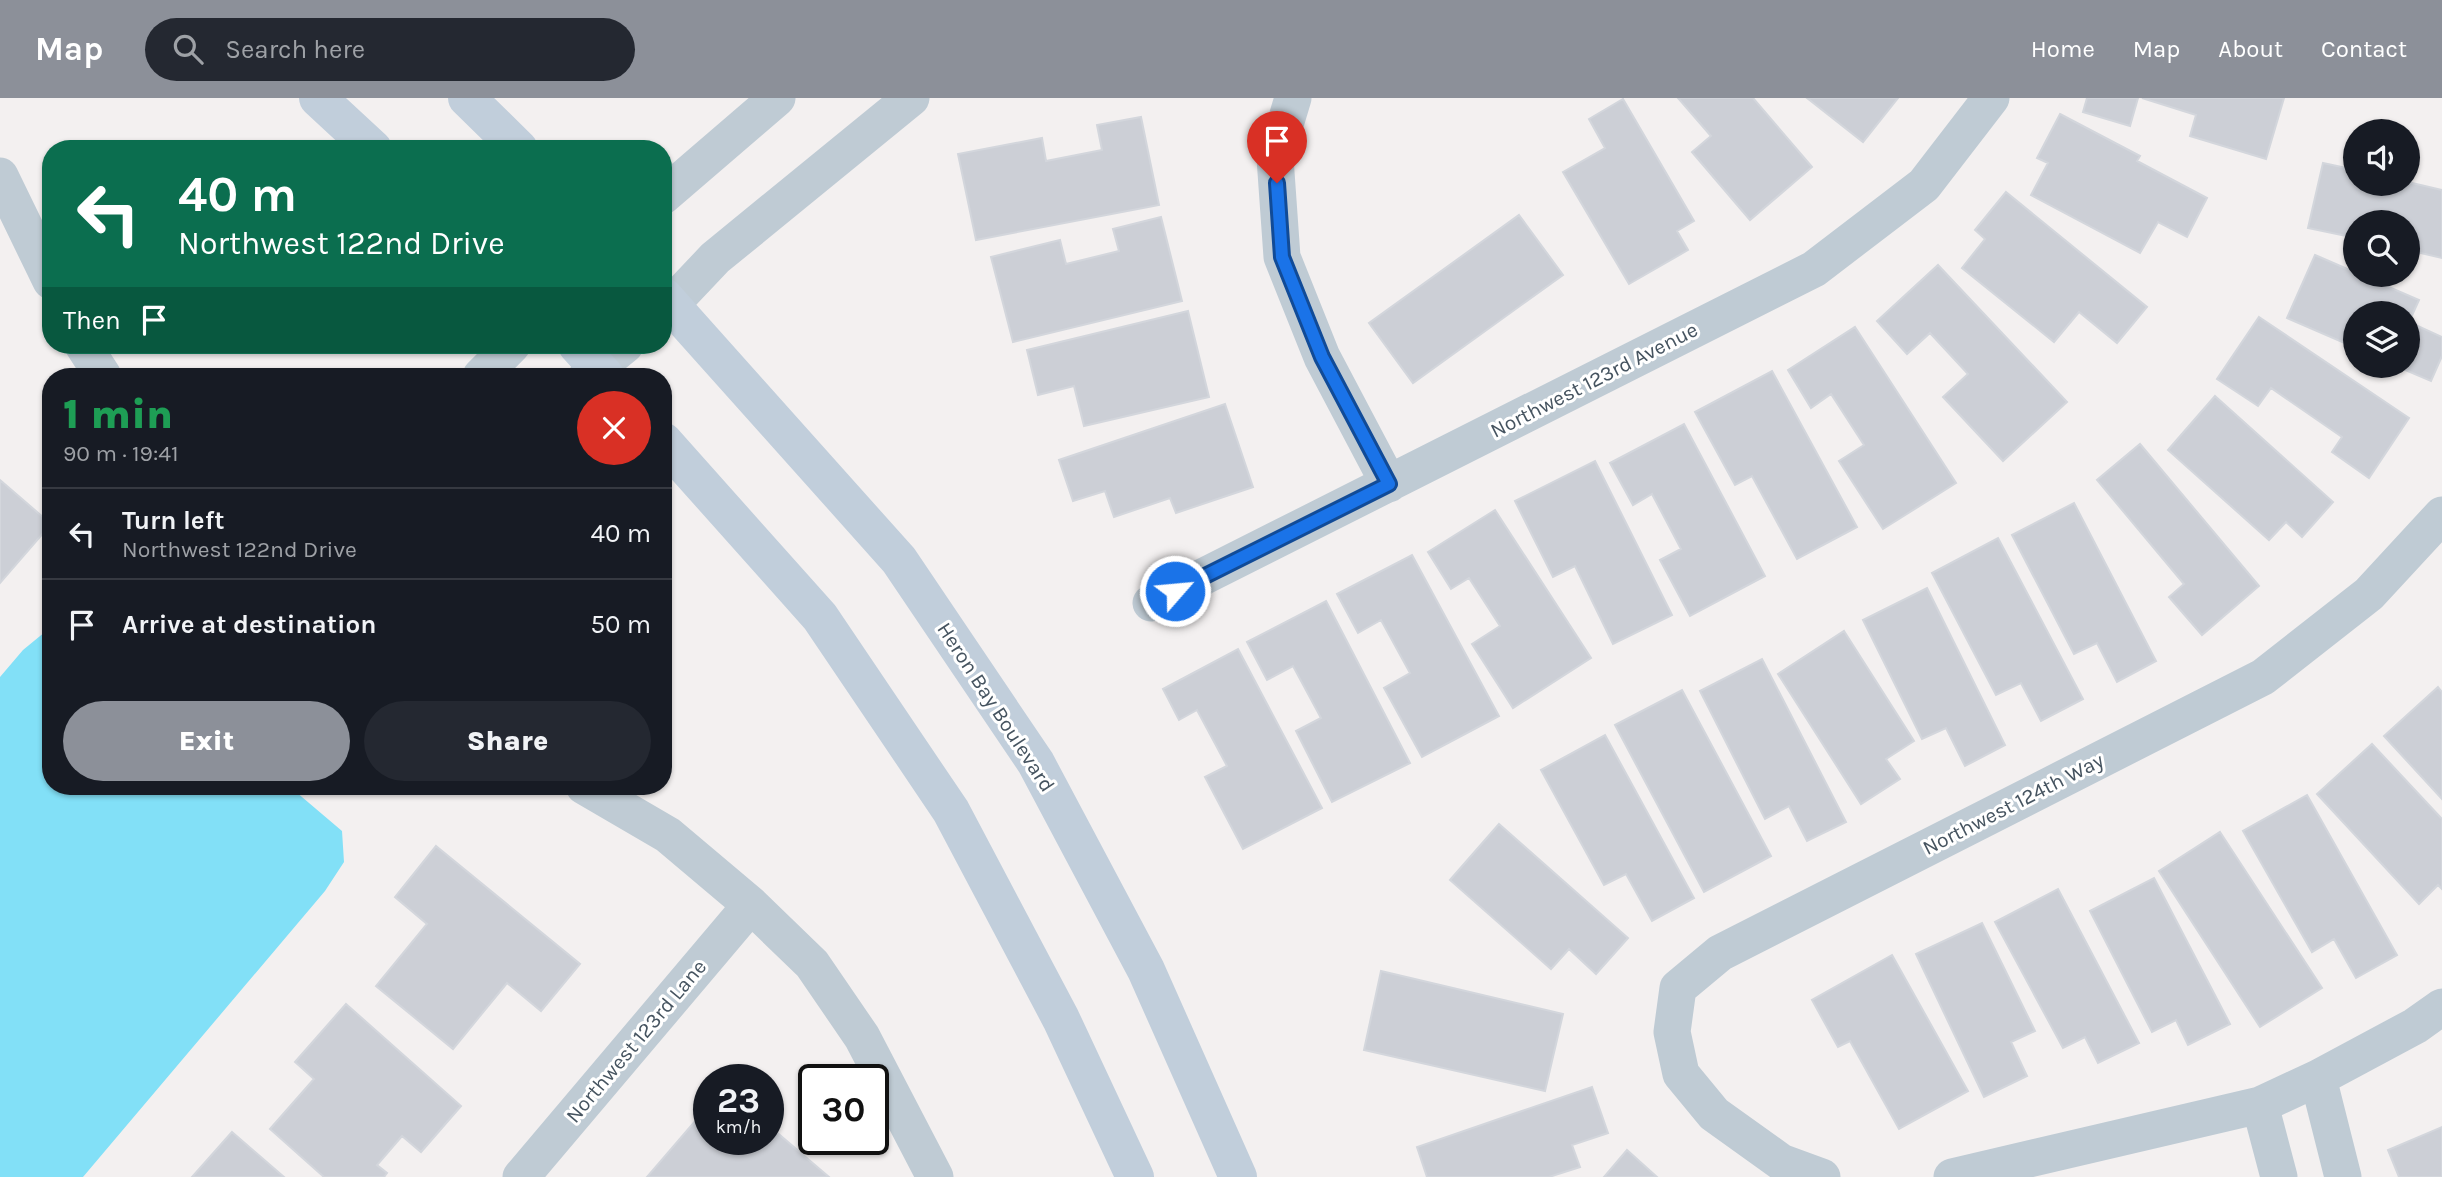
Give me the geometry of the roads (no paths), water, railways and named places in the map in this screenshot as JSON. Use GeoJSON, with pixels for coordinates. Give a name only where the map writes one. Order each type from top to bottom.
{"type":"FeatureCollection","features":[{"type":"Feature","properties":{"kind":"street"},"geometry":{"type":"LineString","coordinates":[[318,98],[363,140]]}},
{"type":"Feature","properties":{"kind":"street"},"geometry":{"type":"LineString","coordinates":[[467,98],[510,140]]}},
{"type":"Feature","properties":{"kind":"street"},"geometry":{"type":"LineString","coordinates":[[672,188],[777,98]]}},
{"type":"Feature","properties":{"kind":"street"},"geometry":{"type":"LineString","coordinates":[[672,299],[715,258],[911,98]]}},
{"type":"Feature","properties":{"kind":"street"},"geometry":{"type":"LineString","coordinates":[[1293,98],[1275,158],[1282,257],[1322,357],[1389,484]]}},
{"type":"Feature","properties":{"kind":"street","name":"Northwest 123rd Avenue"},"geometry":{"type":"LineString","coordinates":[[1151,603],[1814,269],[1924,185],[1991,98]]}},
{"type":"Feature","properties":{"kind":"street"},"geometry":{"type":"LineString","coordinates":[[5,199],[42,265]]}},
{"type":"Feature","properties":{"kind":"street","name":"Heron Bay Boulevard"},"geometry":{"type":"LineString","coordinates":[[672,312],[899,560],[1036,763],[1146,971],[1238,1177]]}},
{"type":"Feature","properties":{"kind":"street"},"geometry":{"type":"LineString","coordinates":[[489,368],[503,354]]}},
{"type":"Feature","properties":{"kind":"street"},"geometry":{"type":"LineString","coordinates":[[672,451],[820,617],[951,811],[1061,1019],[1135,1177]]}},
{"type":"Feature","properties":{"kind":"street","name":"Northwest 124th Way"},"geometry":{"type":"LineString","coordinates":[[1822,1177],[1781,1162],[1714,1114],[1681,1074],[1672,1032],[1678,988],[1720,953],[2263,677],[2369,594],[2442,515]]}},
{"type":"Feature","properties":{"kind":"street"},"geometry":{"type":"LineString","coordinates":[[599,795],[668,835],[751,905],[812,964],[862,1037],[935,1177]]}},
{"type":"Feature","properties":{"kind":"street","name":"Northwest 123rd Lane"},"geometry":{"type":"LineString","coordinates":[[521,1177],[751,905]]}},
{"type":"Feature","properties":{"kind":"street"},"geometry":{"type":"LineString","coordinates":[[1952,1177],[2260,1105],[2318,1078],[2415,1026],[2442,1007]]}},
{"type":"Feature","properties":{"kind":"street"},"geometry":{"type":"LineString","coordinates":[[2318,1078],[2343,1177]]}},
{"type":"Feature","properties":{"kind":"street"},"geometry":{"type":"LineString","coordinates":[[2260,1105],[2279,1177]]}},
{"type":"Feature","properties":{"kind":"water"},"geometry":{"type":"Polygon","coordinates":[[[42,634],[42,795],[300,795],[342,831],[344,862],[325,891],[83,1177],[0,1177],[0,677],[23,650],[42,634]]]}}]}
